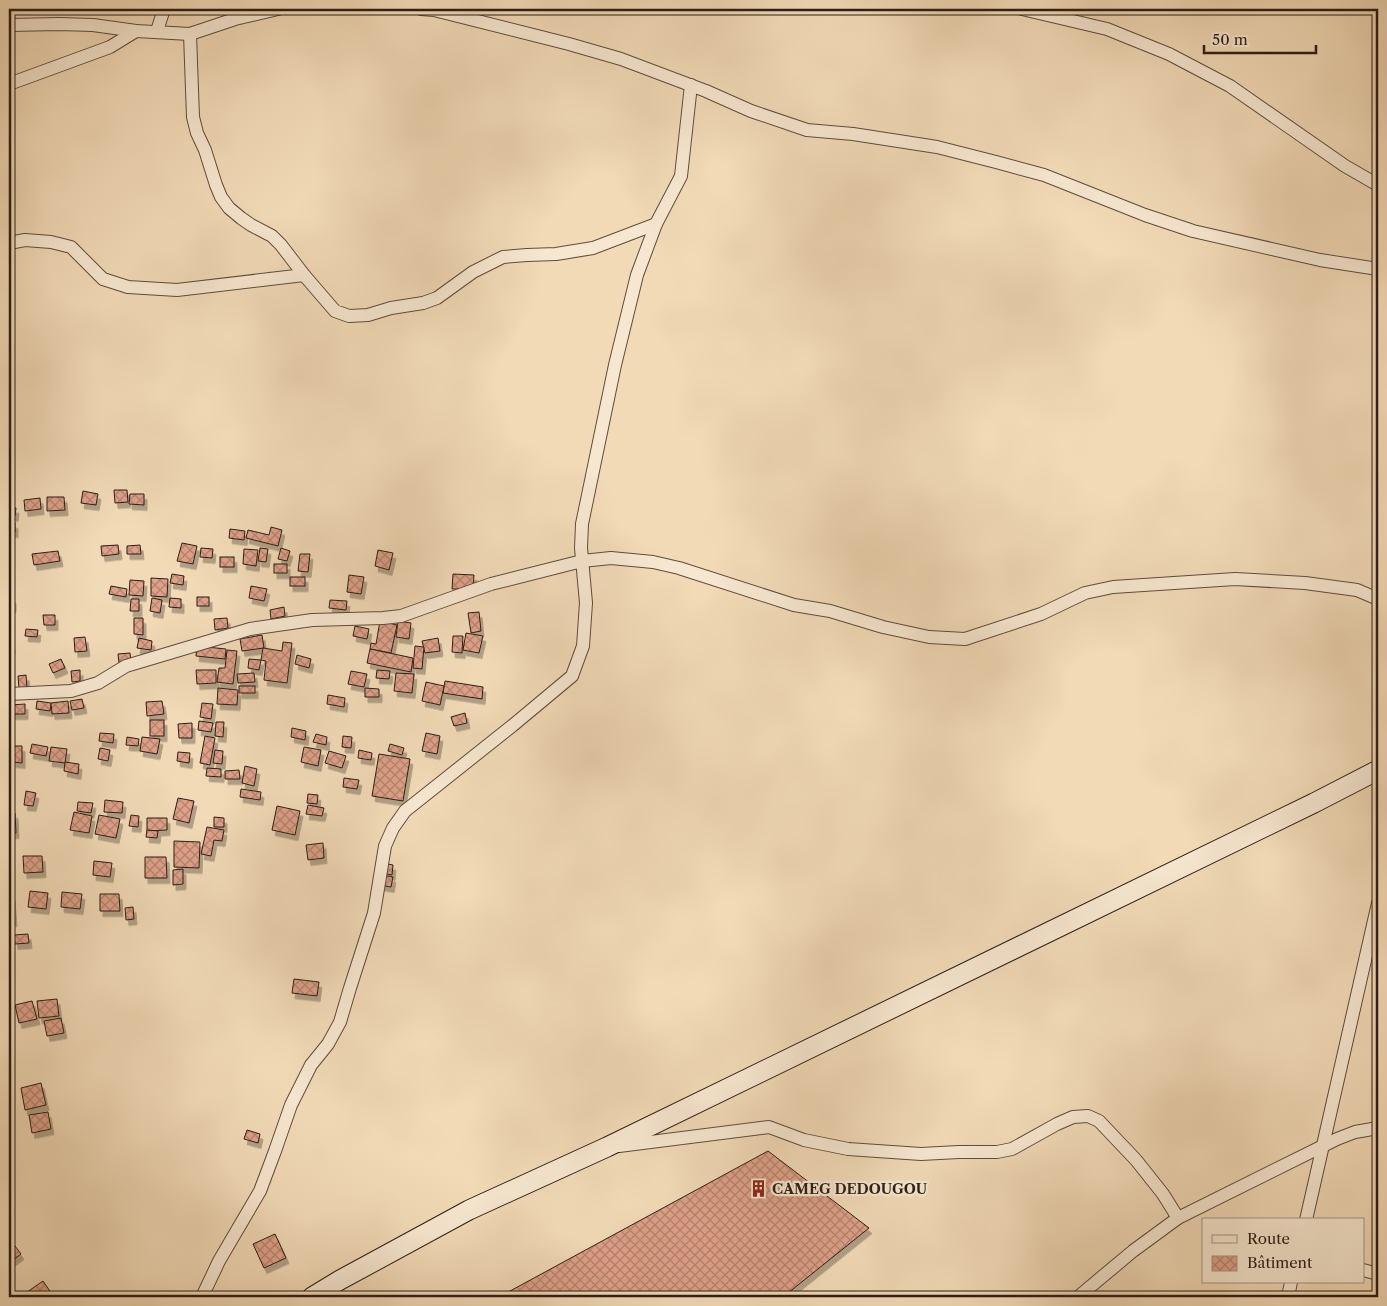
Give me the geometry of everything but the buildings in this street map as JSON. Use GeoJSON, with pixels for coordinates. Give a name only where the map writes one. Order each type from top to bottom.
{"type":"FeatureCollection","features":[{"type":"Feature","properties":{"kind":"main road"},"geometry":{"type":"LineString","coordinates":[[312,1297],[469,1210],[607,1147],[1378,770]]}},
{"type":"Feature","properties":{"kind":"street"},"geometry":{"type":"LineString","coordinates":[[157,31],[164,9]]}},
{"type":"Feature","properties":{"kind":"street"},"geometry":{"type":"LineString","coordinates":[[9,25],[93,26],[190,34],[278,9]]}},
{"type":"Feature","properties":{"kind":"street"},"geometry":{"type":"LineString","coordinates":[[421,9],[434,10],[613,56],[691,85],[752,111],[807,130],[853,134],[937,147],[1044,175],[1144,216],[1193,231],[1320,260],[1378,269]]}},
{"type":"Feature","properties":{"kind":"street"},"geometry":{"type":"LineString","coordinates":[[1022,9],[1107,29],[1169,54],[1230,86],[1345,166],[1378,185]]}},
{"type":"Feature","properties":{"kind":"street"},"geometry":{"type":"LineString","coordinates":[[9,84],[110,47],[136,31]]}},
{"type":"Feature","properties":{"kind":"street"},"geometry":{"type":"LineString","coordinates":[[190,34],[193,117],[197,133],[205,150],[221,197],[229,208],[241,218],[272,236],[335,311],[349,316],[368,315],[391,308],[423,303],[437,298],[473,272],[503,258],[556,254],[592,248],[656,224]]}},
{"type":"Feature","properties":{"kind":"street"},"geometry":{"type":"LineString","coordinates":[[202,1297],[219,1260],[260,1191],[291,1104],[311,1065],[328,1044],[340,1022],[374,913],[385,846],[393,828],[405,812],[572,676],[584,646],[586,603],[580,548],[582,524],[615,365],[637,275],[656,224],[681,176],[691,85]]}},
{"type":"Feature","properties":{"kind":"street"},"geometry":{"type":"LineString","coordinates":[[9,243],[25,240],[51,242],[71,247],[103,279],[128,287],[177,290],[304,275]]}},
{"type":"Feature","properties":{"kind":"street"},"geometry":{"type":"LineString","coordinates":[[9,694],[71,691],[98,683],[126,666],[250,629],[312,620],[401,616],[491,584],[582,562],[611,558],[653,562],[679,568],[758,595],[794,605],[830,611],[883,627],[929,637],[965,639],[1041,614],[1085,593],[1113,587],[1235,579],[1305,583],[1358,590],[1378,599]]}},
{"type":"Feature","properties":{"kind":"street"},"geometry":{"type":"LineString","coordinates":[[1306,1218],[1378,903]]}},
{"type":"Feature","properties":{"kind":"street"},"geometry":{"type":"LineString","coordinates":[[607,1147],[770,1127],[804,1140],[848,1149],[921,1154],[997,1152],[1012,1149],[1073,1117],[1088,1116],[1099,1121],[1136,1160],[1163,1194],[1178,1218]]}},
{"type":"Feature","properties":{"kind":"street"},"geometry":{"type":"LineString","coordinates":[[1078,1297],[1133,1251],[1178,1218],[1337,1139],[1355,1132],[1378,1128]]}},
{"type":"Feature","properties":{"kind":"street"},"geometry":{"type":"LineString","coordinates":[[1364,1270],[1378,1274]]}},
{"type":"Feature","properties":{"kind":"street"},"geometry":{"type":"LineString","coordinates":[[1288,1297],[1291,1284]]}},
{"type":"Feature","properties":{"kind":"place","name":"CAMEG DEDOUGOU"},"geometry":{"type":"Point","coordinates":[758,1189]}}]}
